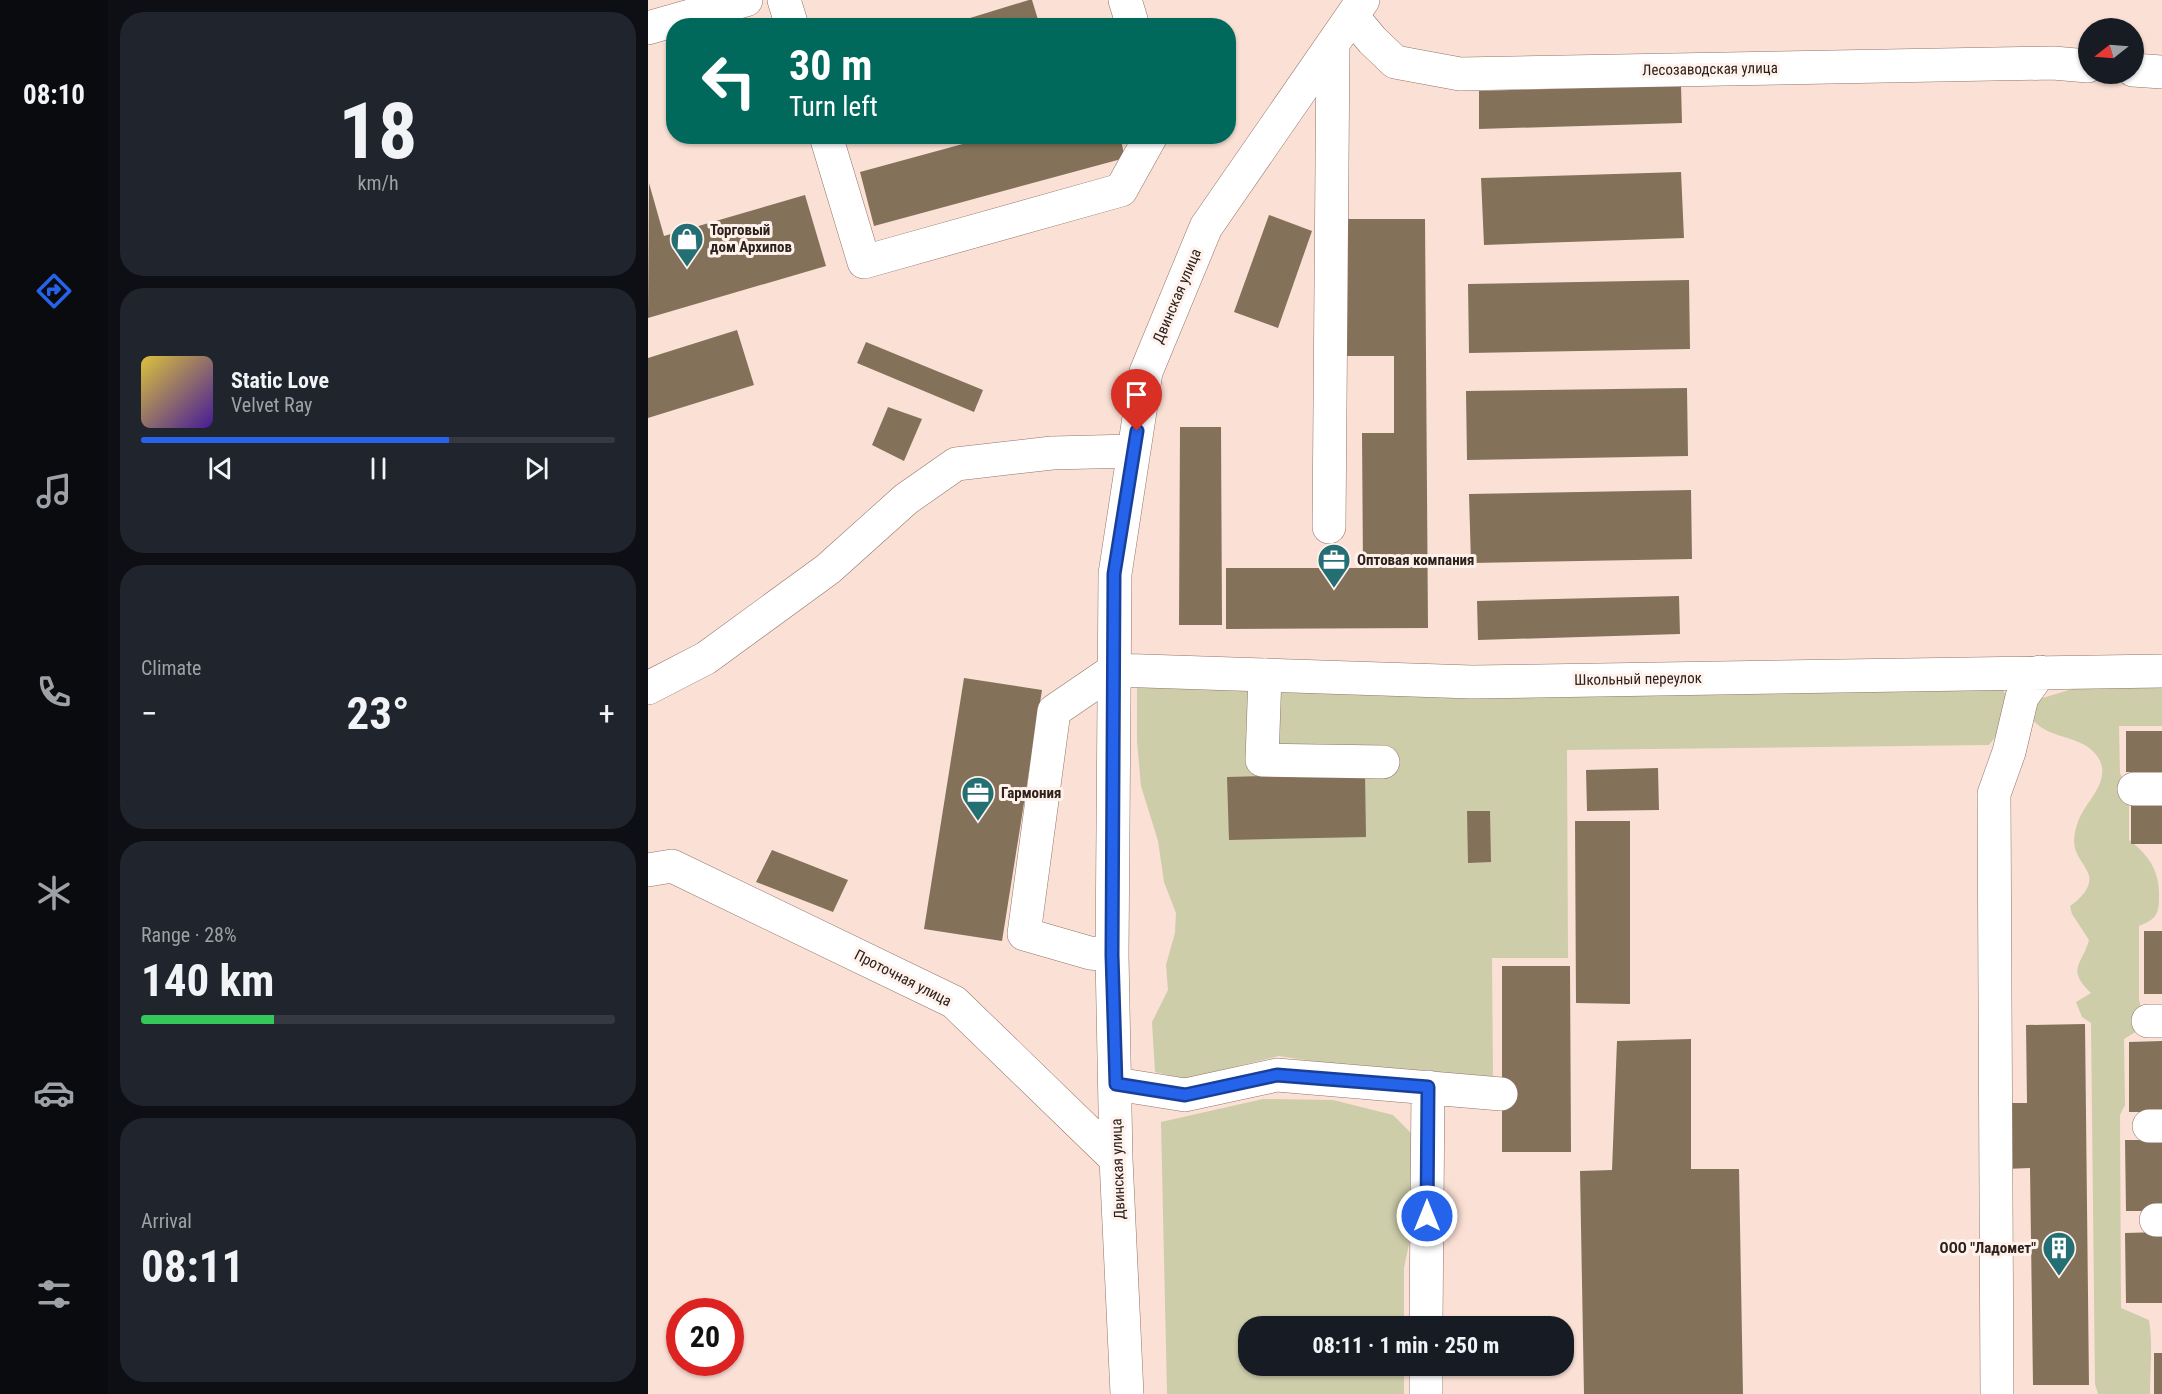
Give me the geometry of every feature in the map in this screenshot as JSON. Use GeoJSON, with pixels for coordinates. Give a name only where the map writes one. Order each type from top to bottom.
{"type":"FeatureCollection","features":[{"type":"Feature","properties":{"kind":"street"},"geometry":{"type":"LineString","coordinates":[[683,18],[746,0]]}},
{"type":"Feature","properties":{"kind":"street"},"geometry":{"type":"LineString","coordinates":[[784,0],[790,18]]}},
{"type":"Feature","properties":{"kind":"street"},"geometry":{"type":"LineString","coordinates":[[1125,0],[1130,18]]}},
{"type":"Feature","properties":{"kind":"street","name":"Двинская улица"},"geometry":{"type":"LineString","coordinates":[[1127,1394],[1116,1159],[1112,955],[1114,574],[1146,372],[1206,227],[1358,8]]}},
{"type":"Feature","properties":{"kind":"street","name":"Лесозаводская улица"},"geometry":{"type":"LineString","coordinates":[[1358,8],[1372,40],[1395,62],[1460,74],[2053,63],[2078,65]]}},
{"type":"Feature","properties":{"kind":"street"},"geometry":{"type":"LineString","coordinates":[[648,28],[666,23]]}},
{"type":"Feature","properties":{"kind":"street"},"geometry":{"type":"LineString","coordinates":[[1329,526],[1333,45]]}},
{"type":"Feature","properties":{"kind":"street"},"geometry":{"type":"LineString","coordinates":[[2144,71],[2162,72]]}},
{"type":"Feature","properties":{"kind":"street"},"geometry":{"type":"LineString","coordinates":[[828,144],[864,262],[1121,190],[1147,144]]}},
{"type":"Feature","properties":{"kind":"street"},"geometry":{"type":"LineString","coordinates":[[648,688],[706,658],[828,568],[906,499],[956,464],[1052,453],[1133,451]]}},
{"type":"Feature","properties":{"kind":"street"},"geometry":{"type":"LineString","coordinates":[[1112,955],[1090,952],[1024,934],[1054,711],[1114,670]]}},
{"type":"Feature","properties":{"kind":"street","name":"Школьный переулок"},"geometry":{"type":"LineString","coordinates":[[1114,670],[1472,682],[2162,670]]}},
{"type":"Feature","properties":{"kind":"street"},"geometry":{"type":"LineString","coordinates":[[1997,1394],[1994,794],[2009,752],[2022,697],[2040,672]]}},
{"type":"Feature","properties":{"kind":"street"},"geometry":{"type":"LineString","coordinates":[[1265,675],[1262,760],[1383,762]]}},
{"type":"Feature","properties":{"kind":"street","name":"Проточная улица"},"geometry":{"type":"LineString","coordinates":[[648,870],[672,866],[954,1002],[1116,1159]]}},
{"type":"Feature","properties":{"kind":"street"},"geometry":{"type":"LineString","coordinates":[[1116,1084],[1185,1095],[1277,1075],[1501,1094]]}},
{"type":"Feature","properties":{"kind":"street"},"geometry":{"type":"LineString","coordinates":[[1426,1316],[1428,1087]]}},
{"type":"Feature","properties":{"kind":"street"},"geometry":{"type":"LineString","coordinates":[[1426,1376],[1426,1394]]}},
{"type":"Feature","properties":{"kind":"green space"},"geometry":{"type":"Polygon","coordinates":[[[1137,680],[2000,683],[2005,693],[2008,709],[2004,723],[1989,745],[1567,750],[1568,958],[1492,958],[1493,1079],[1279,1056],[1185,1079],[1155,1072],[1152,1022],[1168,990],[1166,965],[1175,933],[1176,913],[1164,882],[1158,841],[1141,786],[1137,741],[1137,680]]]}},
{"type":"Feature","properties":{"kind":"green space"},"geometry":{"type":"Polygon","coordinates":[[[2162,683],[2162,726],[2119,726],[2120,773],[2129,792],[2129,840],[2148,858],[2158,880],[2159,888],[2159,903],[2155,916],[2139,926],[2139,999],[2142,1014],[2137,1031],[2124,1039],[2125,1105],[2120,1115],[2121,1308],[2149,1320],[2150,1394],[2098,1394],[2095,1384],[2091,1023],[2082,1017],[2076,1002],[2091,993],[2083,985],[2077,972],[2089,940],[2072,914],[2070,906],[2082,896],[2089,883],[2088,873],[2076,851],[2075,835],[2080,816],[2101,781],[2102,766],[2094,752],[2088,747],[2051,733],[2026,714],[2033,701],[2082,686],[2162,683]]]}},
{"type":"Feature","properties":{"kind":"green space"},"geometry":{"type":"Polygon","coordinates":[[[1263,1099],[1333,1100],[1393,1115],[1428,1150],[1404,1268],[1404,1316],[1238,1316],[1238,1376],[1404,1376],[1404,1394],[1167,1394],[1161,1122],[1263,1099]]]}},
{"type":"Feature","properties":{"kind":"building"},"geometry":{"type":"Polygon","coordinates":[[[1032,0],[1038,18],[970,18],[1032,0]]]}},
{"type":"Feature","properties":{"kind":"building"},"geometry":{"type":"Polygon","coordinates":[[[1681,85],[1682,123],[1479,129],[1479,91],[1681,85]]]}},
{"type":"Feature","properties":{"kind":"building"},"geometry":{"type":"Polygon","coordinates":[[[963,144],[1122,144],[1125,158],[874,226],[860,172],[963,144]]]}},
{"type":"Feature","properties":{"kind":"building"},"geometry":{"type":"Polygon","coordinates":[[[1681,172],[1684,238],[1484,245],[1481,178],[1681,172]]]}},
{"type":"Feature","properties":{"kind":"building"},"geometry":{"type":"Polygon","coordinates":[[[649,183],[664,236],[805,195],[826,266],[648,318],[649,183]]]}},
{"type":"Feature","properties":{"kind":"building"},"geometry":{"type":"Polygon","coordinates":[[[1269,215],[1312,231],[1278,328],[1234,312],[1269,215]]]}},
{"type":"Feature","properties":{"kind":"building"},"geometry":{"type":"Polygon","coordinates":[[[1332,219],[1425,219],[1428,628],[1226,629],[1226,568],[1363,568],[1362,433],[1394,433],[1394,356],[1333,356],[1332,219]]]}},
{"type":"Feature","properties":{"kind":"building"},"geometry":{"type":"Polygon","coordinates":[[[1689,280],[1690,349],[1469,353],[1468,284],[1689,280]]]}},
{"type":"Feature","properties":{"kind":"building"},"geometry":{"type":"Polygon","coordinates":[[[737,330],[754,385],[648,418],[648,358],[737,330]]]}},
{"type":"Feature","properties":{"kind":"building"},"geometry":{"type":"Polygon","coordinates":[[[866,342],[983,390],[974,412],[857,363],[866,342]]]}},
{"type":"Feature","properties":{"kind":"building"},"geometry":{"type":"Polygon","coordinates":[[[1687,388],[1688,456],[1467,460],[1466,391],[1687,388]]]}},
{"type":"Feature","properties":{"kind":"building"},"geometry":{"type":"Polygon","coordinates":[[[888,407],[922,419],[904,461],[872,445],[888,407]]]}},
{"type":"Feature","properties":{"kind":"building"},"geometry":{"type":"Polygon","coordinates":[[[1180,427],[1221,427],[1222,625],[1179,625],[1180,427]]]}},
{"type":"Feature","properties":{"kind":"building"},"geometry":{"type":"Polygon","coordinates":[[[1691,490],[1692,559],[1471,563],[1469,494],[1691,490]]]}},
{"type":"Feature","properties":{"kind":"building"},"geometry":{"type":"Polygon","coordinates":[[[1679,596],[1680,634],[1478,640],[1477,601],[1679,596]]]}},
{"type":"Feature","properties":{"kind":"building"},"geometry":{"type":"Polygon","coordinates":[[[964,678],[1042,690],[1002,941],[924,929],[964,678]]]}},
{"type":"Feature","properties":{"kind":"building"},"geometry":{"type":"Polygon","coordinates":[[[2126,731],[2162,731],[2162,773],[2126,772],[2126,731]]]}},
{"type":"Feature","properties":{"kind":"building"},"geometry":{"type":"Polygon","coordinates":[[[1658,768],[1659,810],[1587,811],[1586,770],[1658,768]]]}},
{"type":"Feature","properties":{"kind":"building"},"geometry":{"type":"Polygon","coordinates":[[[1365,773],[1366,837],[1229,840],[1227,777],[1365,773]]]}},
{"type":"Feature","properties":{"kind":"building"},"geometry":{"type":"Polygon","coordinates":[[[2131,803],[2162,803],[2162,844],[2131,844],[2131,803]]]}},
{"type":"Feature","properties":{"kind":"building"},"geometry":{"type":"Polygon","coordinates":[[[1467,811],[1490,811],[1491,862],[1468,863],[1467,811]]]}},
{"type":"Feature","properties":{"kind":"building"},"geometry":{"type":"Polygon","coordinates":[[[1575,821],[1630,821],[1630,1004],[1576,1003],[1575,821]]]}},
{"type":"Feature","properties":{"kind":"building"},"geometry":{"type":"Polygon","coordinates":[[[772,850],[848,880],[833,912],[756,882],[772,850]]]}},
{"type":"Feature","properties":{"kind":"building"},"geometry":{"type":"Polygon","coordinates":[[[2144,931],[2162,931],[2162,994],[2144,994],[2144,931]]]}},
{"type":"Feature","properties":{"kind":"building"},"geometry":{"type":"Polygon","coordinates":[[[1502,966],[1570,966],[1571,1152],[1502,1152],[1502,966]]]}},
{"type":"Feature","properties":{"kind":"building","name":"ООО \"Ладомет\""},"geometry":{"type":"Polygon","coordinates":[[[2085,1024],[2089,1385],[2033,1385],[2030,1168],[2005,1169],[2004,1103],[2027,1103],[2026,1025],[2085,1024]]]}},
{"type":"Feature","properties":{"kind":"building"},"geometry":{"type":"Polygon","coordinates":[[[1691,1039],[1691,1169],[1739,1169],[1743,1394],[1584,1394],[1580,1171],[1612,1170],[1617,1041],[1691,1039]]]}},
{"type":"Feature","properties":{"kind":"building"},"geometry":{"type":"Polygon","coordinates":[[[2162,1041],[2162,1112],[2129,1112],[2129,1042],[2162,1041]]]}},
{"type":"Feature","properties":{"kind":"building"},"geometry":{"type":"Polygon","coordinates":[[[2125,1140],[2162,1140],[2162,1211],[2126,1211],[2125,1140]]]}},
{"type":"Feature","properties":{"kind":"building"},"geometry":{"type":"Polygon","coordinates":[[[2162,1232],[2162,1303],[2126,1303],[2125,1233],[2162,1232]]]}},
{"type":"Feature","properties":{"kind":"building"},"geometry":{"type":"Polygon","coordinates":[[[2154,1353],[2162,1353],[2162,1394],[2154,1394],[2154,1353]]]}},
{"type":"Feature","properties":{"kind":"place","name":"Торговый дом Архипов"},"geometry":{"type":"Point","coordinates":[687,268]}},
{"type":"Feature","properties":{"kind":"place","name":"Оптовая компания"},"geometry":{"type":"Point","coordinates":[1334,589]}},
{"type":"Feature","properties":{"kind":"place","name":"Гармония"},"geometry":{"type":"Point","coordinates":[978,822]}},
{"type":"Feature","properties":{"kind":"place","name":"ООО \"Ладомет\""},"geometry":{"type":"Point","coordinates":[2059,1277]}},
{"type":"Feature","properties":{"kind":"route"},"geometry":{"type":"LineString","coordinates":[[1137,431],[1114,574],[1112,955],[1116,1084],[1185,1095],[1277,1075],[1428,1087],[1427,1216]]}}]}
